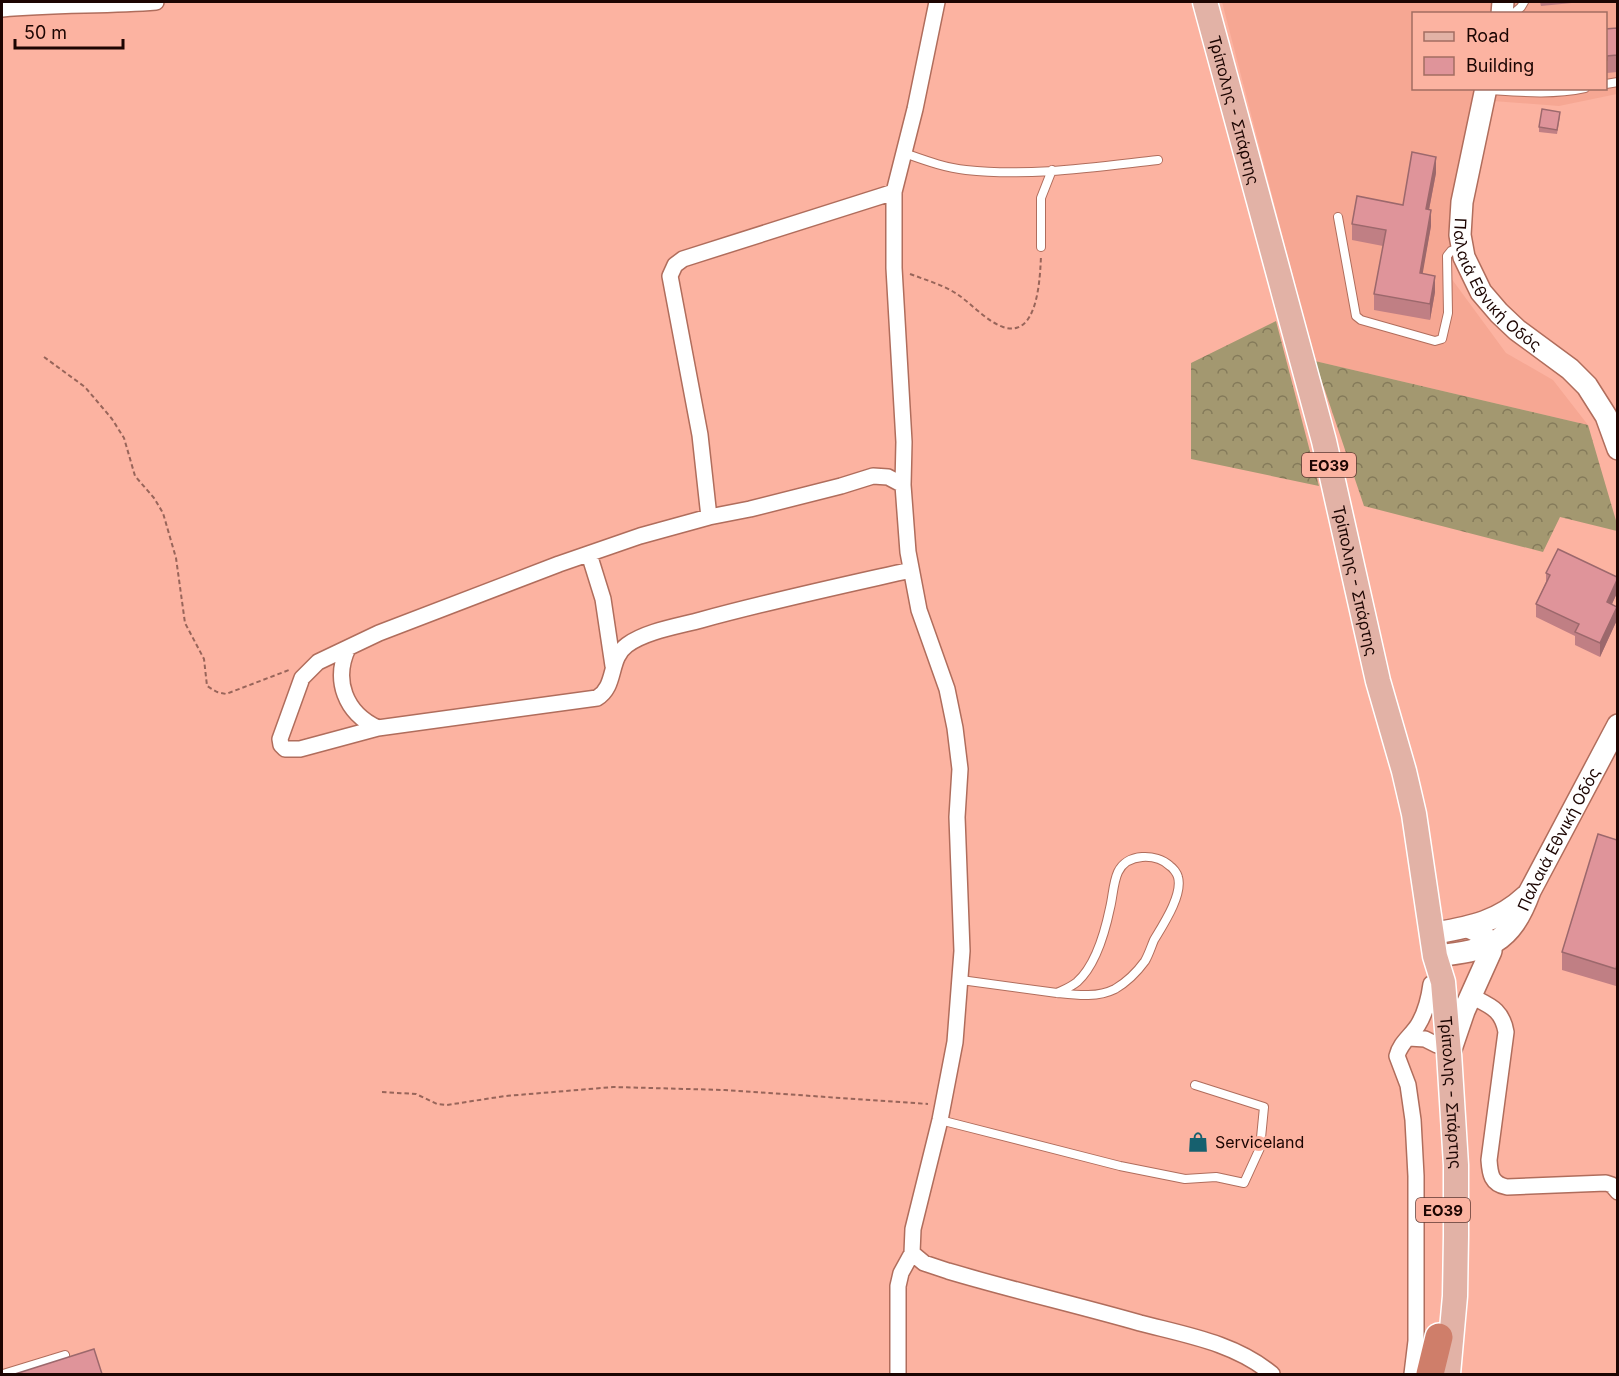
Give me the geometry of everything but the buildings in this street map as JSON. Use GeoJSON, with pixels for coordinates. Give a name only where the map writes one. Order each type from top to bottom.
{"type":"FeatureCollection","features":[{"type":"Feature","properties":{"kind":"highway"},"geometry":{"type":"LineString","coordinates":[[1433,1374],[1438,1337]]}},
{"type":"Feature","properties":{"kind":"main road","name":"Τρίπολης - Σπάρτης"},"geometry":{"type":"LineString","coordinates":[[1205,2],[1324,441],[1378,681],[1404,771],[1419,846],[1433,945],[1443,982],[1443,1232],[1438,1337]]}},
{"type":"Feature","properties":{"kind":"main road","name":"Παλαιά Εθνική Οδός"},"geometry":{"type":"LineString","coordinates":[[1486,90],[1462,202],[1460,235],[1472,276],[1499,313],[1517,330],[1570,369],[1587,386],[1606,416],[1617,449]]}},
{"type":"Feature","properties":{"kind":"main road","name":"Παλαιά Εθνική Οδός"},"geometry":{"type":"LineString","coordinates":[[1490,944],[1510,931],[1523,910],[1530,891],[1617,724]]}},
{"type":"Feature","properties":{"kind":"main road"},"geometry":{"type":"LineString","coordinates":[[1433,945],[1468,927],[1489,921],[1506,912],[1530,891]]}},
{"type":"Feature","properties":{"kind":"main road"},"geometry":{"type":"LineString","coordinates":[[1443,1049],[1471,996],[1491,951],[1485,936],[1468,927]]}},
{"type":"Feature","properties":{"kind":"main road"},"geometry":{"type":"LineString","coordinates":[[1433,945],[1470,950],[1490,944]]}},
{"type":"Feature","properties":{"kind":"main road","name":"Τρίπολης - Σπάρτης"},"geometry":{"type":"LineString","coordinates":[[1433,945],[1431,984],[1443,1049],[1456,1165],[1455,1296],[1448,1374]]}},
{"type":"Feature","properties":{"kind":"street"},"geometry":{"type":"LineString","coordinates":[[2,9],[156,2]]}},
{"type":"Feature","properties":{"kind":"street"},"geometry":{"type":"LineString","coordinates":[[898,1374],[898,1286],[901,1273],[912,1252],[913,1229],[941,1113],[955,1042],[962,951],[957,817],[960,769],[947,689],[919,610],[910,570],[903,485],[904,442],[894,268],[894,192],[915,109],[937,2]]}},
{"type":"Feature","properties":{"kind":"street"},"geometry":{"type":"LineString","coordinates":[[709,517],[700,435],[670,276],[675,265],[683,259],[728,244],[894,192]]}},
{"type":"Feature","properties":{"kind":"street"},"geometry":{"type":"LineString","coordinates":[[903,485],[888,477],[873,476],[640,536],[379,633],[318,662],[302,678],[280,739],[281,745],[285,749],[300,749],[378,728],[597,698],[608,690],[615,659],[627,645],[658,631],[778,599],[910,570]]}},
{"type":"Feature","properties":{"kind":"street"},"geometry":{"type":"LineString","coordinates":[[589,554],[605,610],[613,666]]}},
{"type":"Feature","properties":{"kind":"street"},"geometry":{"type":"LineString","coordinates":[[348,648],[341,666],[345,696],[355,712],[369,724],[378,728]]}},
{"type":"Feature","properties":{"kind":"street"},"geometry":{"type":"LineString","coordinates":[[1412,1374],[1416,1330],[1416,1176],[1413,1120],[1408,1085],[1397,1056],[1402,1044],[1426,1010],[1431,984]]}},
{"type":"Feature","properties":{"kind":"street"},"geometry":{"type":"LineString","coordinates":[[1471,996],[1499,1012],[1504,1020],[1506,1032],[1489,1160],[1493,1180],[1507,1187],[1606,1183],[1612,1185],[1617,1192]]}},
{"type":"Feature","properties":{"kind":"street"},"geometry":{"type":"LineString","coordinates":[[1408,1038],[1425,1039],[1443,1049]]}},
{"type":"Feature","properties":{"kind":"street"},"geometry":{"type":"LineString","coordinates":[[912,1252],[924,1263],[948,1271],[1182,1333],[1230,1349],[1258,1363],[1272,1374]]}},
{"type":"Feature","properties":{"kind":"lane"},"geometry":{"type":"LineString","coordinates":[[1497,90],[1539,94],[1575,90]]}},
{"type":"Feature","properties":{"kind":"lane"},"geometry":{"type":"LineString","coordinates":[[904,153],[965,170],[1052,170],[1158,160]]}},
{"type":"Feature","properties":{"kind":"lane"},"geometry":{"type":"LineString","coordinates":[[1041,248],[1041,198],[1052,170]]}},
{"type":"Feature","properties":{"kind":"lane"},"geometry":{"type":"LineString","coordinates":[[1338,217],[1356,316],[1361,320],[1435,341],[1442,339],[1448,313],[1447,256],[1451,251],[1462,246]]}},
{"type":"Feature","properties":{"kind":"lane"},"geometry":{"type":"LineString","coordinates":[[961,980],[1057,993],[1092,995],[1105,993],[1127,981],[1137,971],[1164,926],[1176,896],[1178,878],[1170,866],[1158,859],[1144,857],[1130,861],[1119,870],[1110,908],[1093,959],[1076,983],[1057,993]]}},
{"type":"Feature","properties":{"kind":"lane"},"geometry":{"type":"LineString","coordinates":[[941,1113],[1120,1166],[1185,1179],[1216,1177],[1244,1183],[1260,1148],[1264,1107],[1195,1085]]}},
{"type":"Feature","properties":{"kind":"lane"},"geometry":{"type":"LineString","coordinates":[[3,1374],[65,1355]]}},
{"type":"Feature","properties":{"kind":"path"},"geometry":{"type":"LineString","coordinates":[[894,268],[954,293],[998,324],[1018,328],[1027,321],[1033,309],[1040,274],[1041,248]]}},
{"type":"Feature","properties":{"kind":"path"},"geometry":{"type":"LineString","coordinates":[[44,357],[85,387],[112,419],[124,438],[135,476],[154,498],[163,513],[176,558],[185,623],[204,659],[207,686],[226,694],[276,674],[318,662]]}},
{"type":"Feature","properties":{"kind":"path"},"geometry":{"type":"LineString","coordinates":[[382,1092],[416,1094],[437,1104],[447,1105],[505,1096],[613,1087],[736,1091],[876,1100],[941,1113]]}},
{"type":"Feature","properties":{"kind":"shaded area"},"geometry":{"type":"Polygon","coordinates":[[[1222,2],[1617,2],[1617,94],[1559,106],[1493,101],[1452,192],[1451,278],[1506,353],[1553,380],[1588,425],[1315,361],[1222,2]]]}},
{"type":"Feature","properties":{"kind":"green space"},"geometry":{"type":"Polygon","coordinates":[[[1276,321],[1319,486],[1191,459],[1191,363],[1276,321]]]}},
{"type":"Feature","properties":{"kind":"green space"},"geometry":{"type":"Polygon","coordinates":[[[1315,361],[1588,425],[1617,524],[1617,531],[1560,517],[1543,552],[1364,506],[1315,361]]]}},
{"type":"Feature","properties":{"kind":"place","name":"Serviceland"},"geometry":{"type":"Point","coordinates":[1198,1142]}}]}
